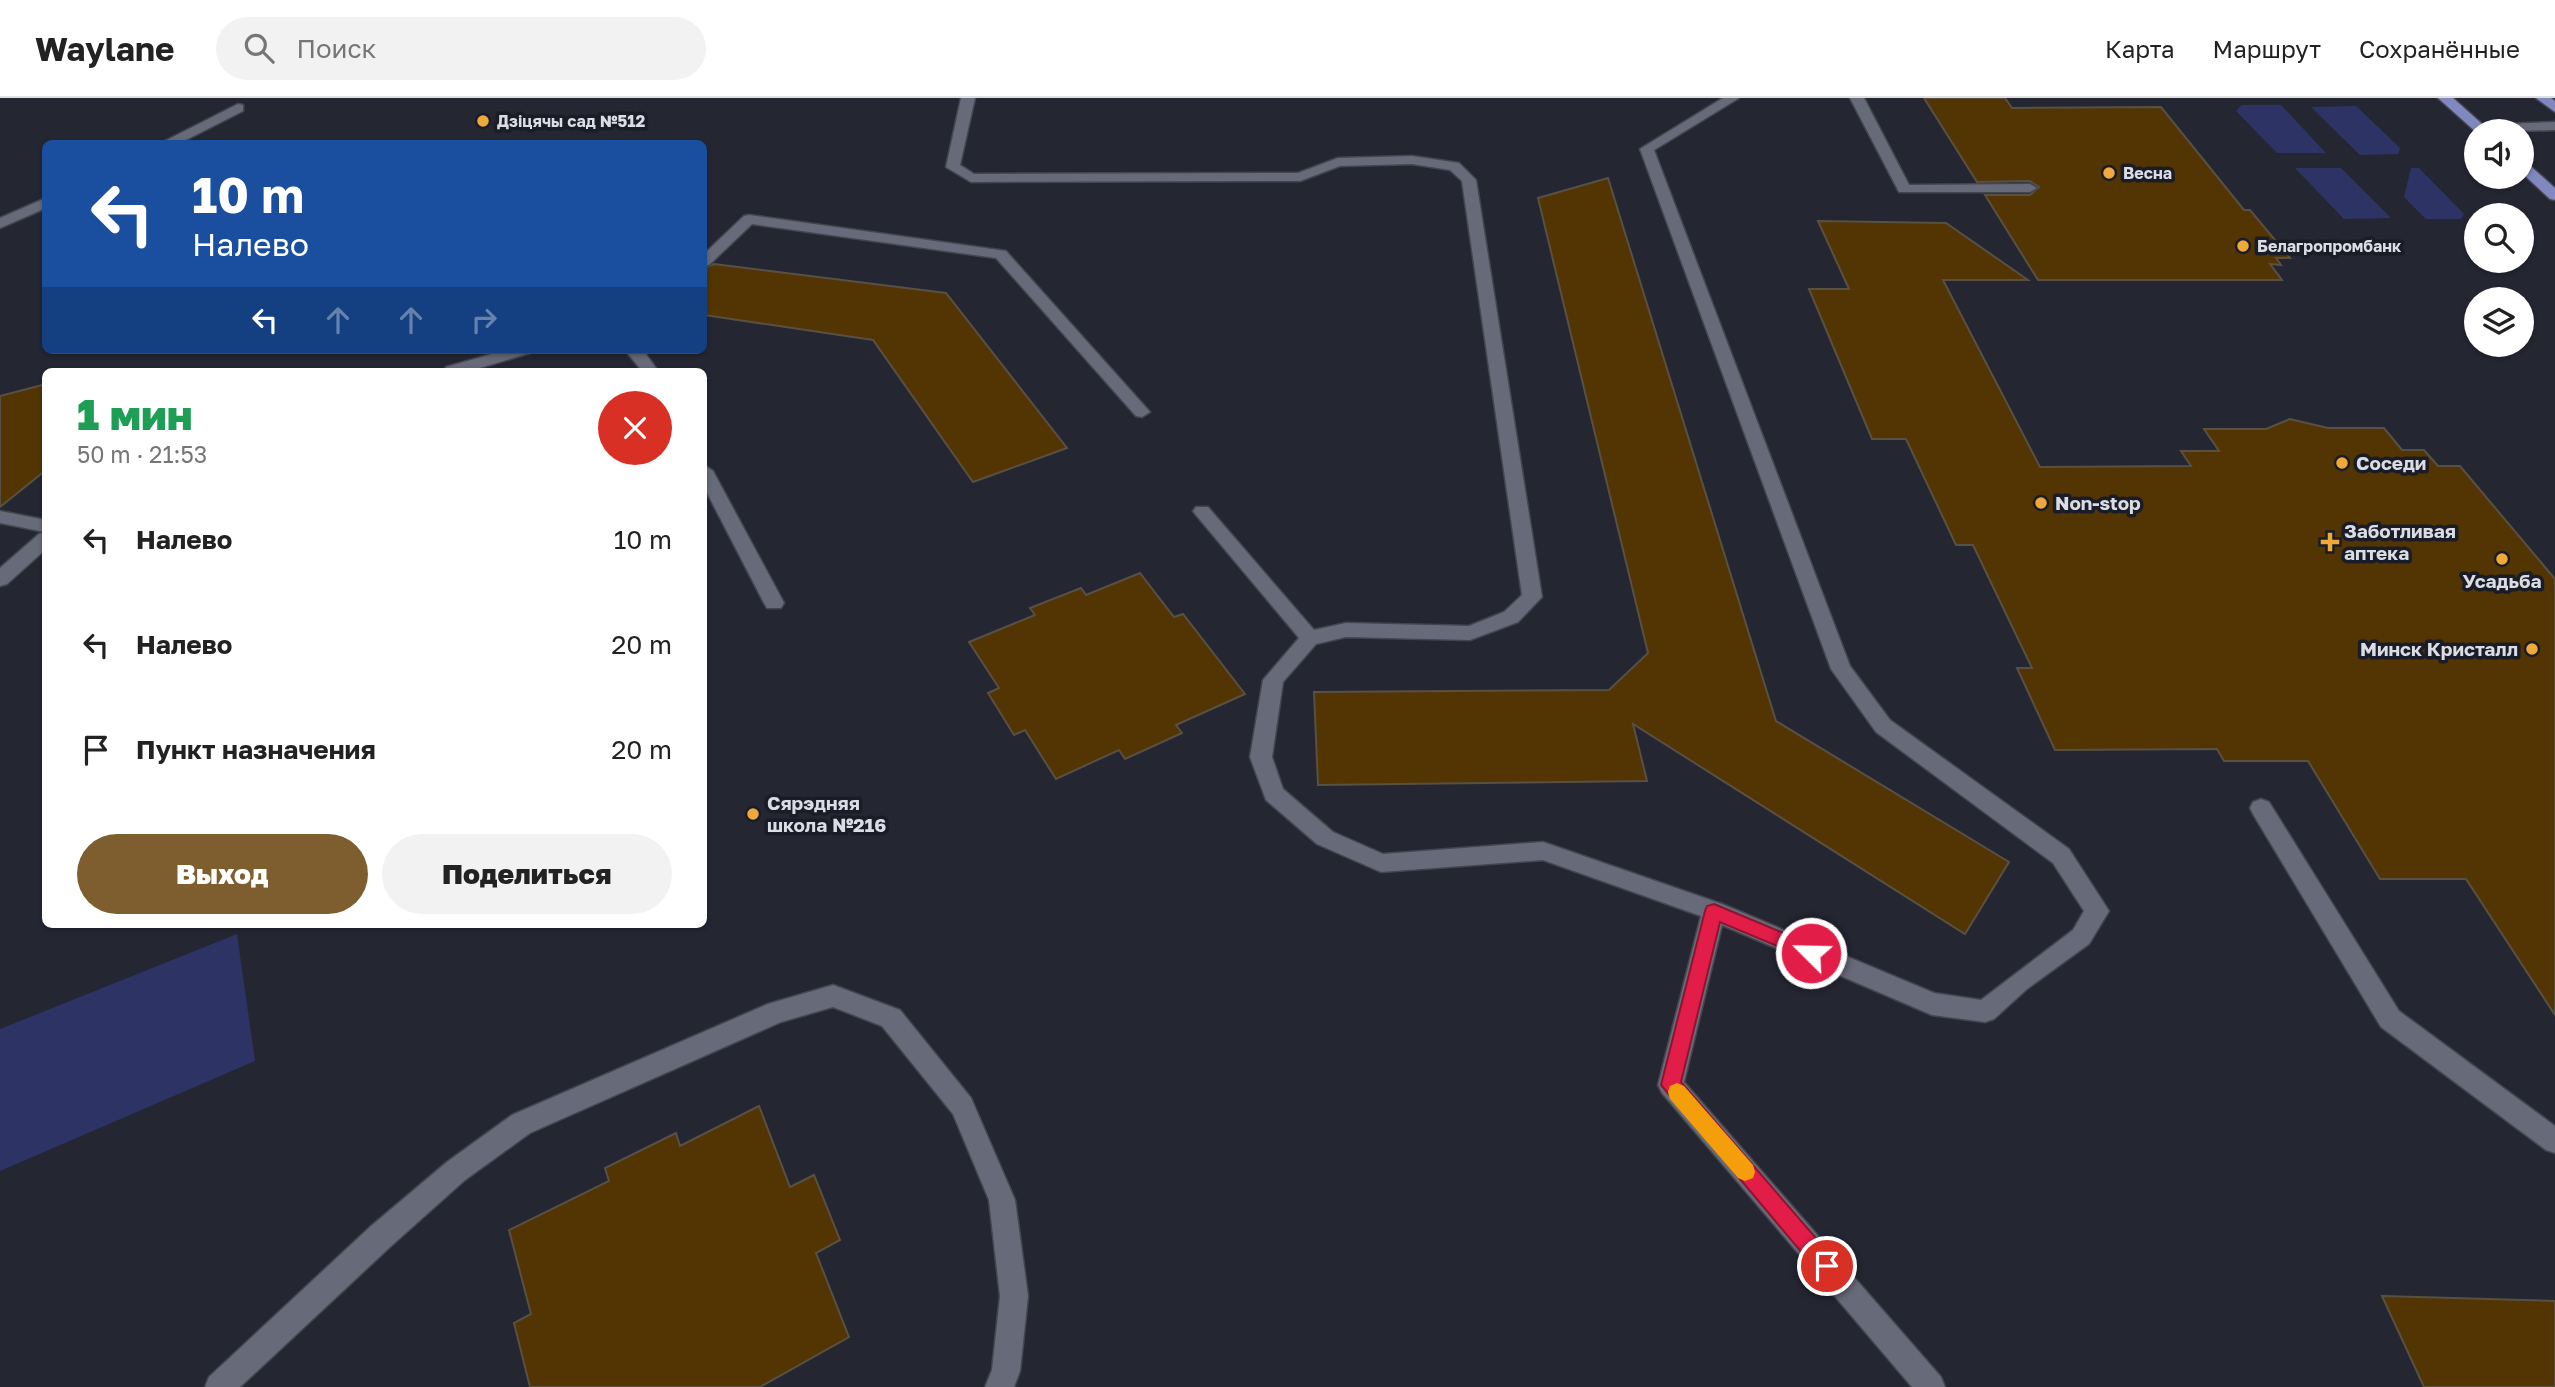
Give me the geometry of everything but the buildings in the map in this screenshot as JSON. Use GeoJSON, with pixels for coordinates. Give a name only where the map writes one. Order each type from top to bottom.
{"type":"FeatureCollection","features":[{"type":"Feature","properties":{"kind":"main road"},"geometry":{"type":"LineString","coordinates":[[2445,98],[2469,119]]}},
{"type":"Feature","properties":{"kind":"main road"},"geometry":{"type":"LineString","coordinates":[[2543,98],[2555,108]]}},
{"type":"Feature","properties":{"kind":"main road"},"geometry":{"type":"LineString","coordinates":[[2534,177],[2555,196]]}},
{"type":"Feature","properties":{"kind":"street"},"geometry":{"type":"LineString","coordinates":[[968,98],[953,167],[971,178],[1300,177],[1338,162],[1412,160],[1454,166],[1469,180],[1532,597],[1511,617],[1470,633],[1346,629],[1310,638],[1273,680],[1261,757],[1274,793],[1325,838],[1381,863],[1543,851],[1714,911],[1932,1004],[1985,1011],[2019,982],[2081,937],[2097,911],[2061,856],[1883,726],[1841,669],[1647,149],[1732,98]]}},
{"type":"Feature","properties":{"kind":"street"},"geometry":{"type":"LineString","coordinates":[[1857,98],[1904,189],[2030,188]]}},
{"type":"Feature","properties":{"kind":"street"},"geometry":{"type":"LineString","coordinates":[[174,140],[239,108]]}},
{"type":"Feature","properties":{"kind":"street"},"geometry":{"type":"LineString","coordinates":[[2534,127],[2555,126]]}},
{"type":"Feature","properties":{"kind":"street"},"geometry":{"type":"LineString","coordinates":[[0,224],[42,204]]}},
{"type":"Feature","properties":{"kind":"street"},"geometry":{"type":"LineString","coordinates":[[707,259],[749,219],[1001,254],[1142,412]]}},
{"type":"Feature","properties":{"kind":"street"},"geometry":{"type":"LineString","coordinates":[[462,368],[510,354]]}},
{"type":"Feature","properties":{"kind":"street"},"geometry":{"type":"LineString","coordinates":[[638,354],[648,368]]}},
{"type":"Feature","properties":{"kind":"street"},"geometry":{"type":"LineString","coordinates":[[707,477],[774,603]]}},
{"type":"Feature","properties":{"kind":"street"},"geometry":{"type":"LineString","coordinates":[[1202,512],[1310,638]]}},
{"type":"Feature","properties":{"kind":"street"},"geometry":{"type":"LineString","coordinates":[[0,517],[42,525]]}},
{"type":"Feature","properties":{"kind":"street"},"geometry":{"type":"LineString","coordinates":[[0,579],[42,542]]}},
{"type":"Feature","properties":{"kind":"street"},"geometry":{"type":"LineString","coordinates":[[2262,808],[2390,1019],[2555,1141]]}},
{"type":"Feature","properties":{"kind":"street"},"geometry":{"type":"LineString","coordinates":[[1714,911],[1671,1085],[1931,1387]]}},
{"type":"Feature","properties":{"kind":"street"},"geometry":{"type":"LineString","coordinates":[[219,1387],[380,1237],[456,1171],[521,1124],[777,1012],[833,996],[891,1018],[962,1105],[1002,1200],[1014,1296],[1006,1371],[999,1387]]}},
{"type":"Feature","properties":{"kind":"shaded area"},"geometry":{"type":"Polygon","coordinates":[[[2242,105],[2281,105],[2326,153],[2277,153],[2236,111],[2242,105]]]}},
{"type":"Feature","properties":{"kind":"shaded area"},"geometry":{"type":"Polygon","coordinates":[[[2356,106],[2400,148],[2398,154],[2360,155],[2311,107],[2356,106]]]}},
{"type":"Feature","properties":{"kind":"shaded area"},"geometry":{"type":"Polygon","coordinates":[[[2295,168],[2341,168],[2391,218],[2344,219],[2295,168]]]}},
{"type":"Feature","properties":{"kind":"shaded area"},"geometry":{"type":"Polygon","coordinates":[[[2411,168],[2419,168],[2464,214],[2461,219],[2426,219],[2404,197],[2411,168]]]}},
{"type":"Feature","properties":{"kind":"shaded area"},"geometry":{"type":"Polygon","coordinates":[[[237,934],[255,1061],[0,1171],[0,1029],[237,934]]]}},
{"type":"Feature","properties":{"kind":"slow traffic"},"geometry":{"type":"LineString","coordinates":[[1677,1092],[1745,1172]]}},
{"type":"Feature","properties":{"kind":"place","name":"Дзіцячы сад №512"},"geometry":{"type":"Point","coordinates":[483,121]}},
{"type":"Feature","properties":{"kind":"place","name":"Весна"},"geometry":{"type":"Point","coordinates":[2109,173]}},
{"type":"Feature","properties":{"kind":"place","name":"Белагропромбанк"},"geometry":{"type":"Point","coordinates":[2243,246]}},
{"type":"Feature","properties":{"kind":"place","name":"Соседи"},"geometry":{"type":"Point","coordinates":[2342,463]}},
{"type":"Feature","properties":{"kind":"place","name":"Non-stop"},"geometry":{"type":"Point","coordinates":[2041,503]}},
{"type":"Feature","properties":{"kind":"place","name":"Заботливая аптека"},"geometry":{"type":"Point","coordinates":[2330,542]}},
{"type":"Feature","properties":{"kind":"place","name":"Усадьба"},"geometry":{"type":"Point","coordinates":[2502,559]}},
{"type":"Feature","properties":{"kind":"place","name":"Минск Кристалл"},"geometry":{"type":"Point","coordinates":[2532,649]}},
{"type":"Feature","properties":{"kind":"place","name":"Сярэдняя школа №216"},"geometry":{"type":"Point","coordinates":[753,814]}},
{"type":"Feature","properties":{"kind":"route"},"geometry":{"type":"LineString","coordinates":[[1811,953],[1714,911],[1671,1085],[1827,1266]]}}]}
